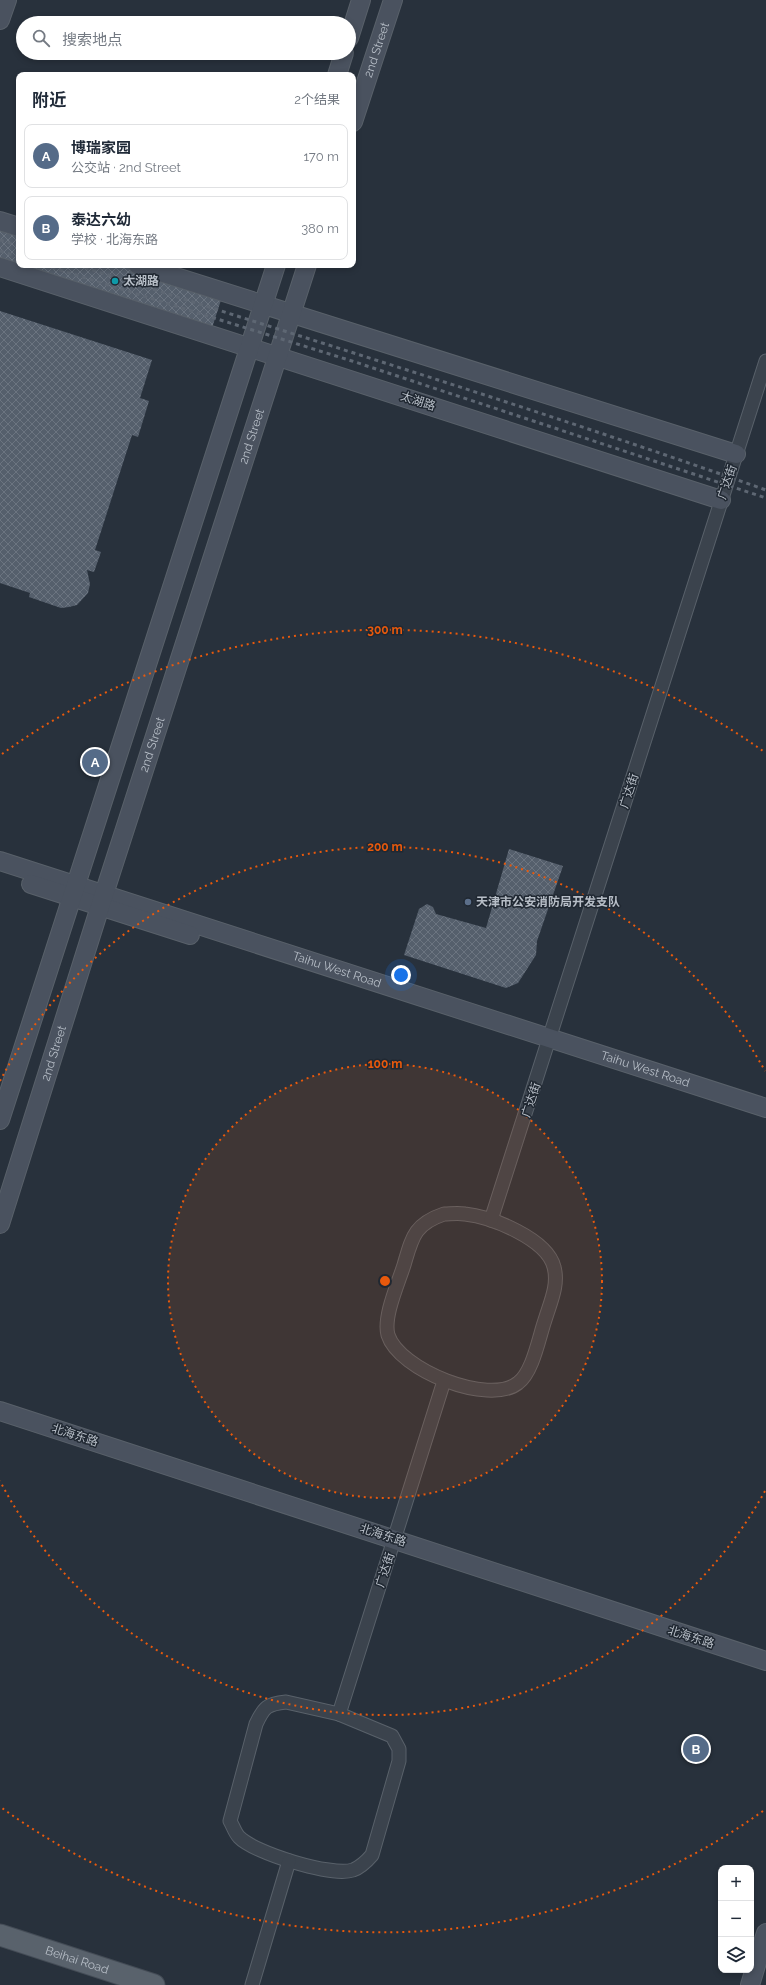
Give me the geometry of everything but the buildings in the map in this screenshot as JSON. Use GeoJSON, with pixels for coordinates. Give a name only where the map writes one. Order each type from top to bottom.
{"type":"FeatureCollection","features":[{"type":"Feature","properties":{"kind":"main road"},"geometry":{"type":"LineString","coordinates":[[0,20],[7,0]]}},
{"type":"Feature","properties":{"kind":"main road"},"geometry":{"type":"LineString","coordinates":[[356,16],[361,0]]}},
{"type":"Feature","properties":{"kind":"main road","name":"2nd Street"},"geometry":{"type":"LineString","coordinates":[[356,113],[393,0]]}},
{"type":"Feature","properties":{"kind":"main road"},"geometry":{"type":"LineString","coordinates":[[338,72],[342,60]]}},
{"type":"Feature","properties":{"kind":"main road"},"geometry":{"type":"LineString","coordinates":[[0,221],[16,226]]}},
{"type":"Feature","properties":{"kind":"main road","name":"太湖路"},"geometry":{"type":"LineString","coordinates":[[0,267],[721,500]]}},
{"type":"Feature","properties":{"kind":"main road"},"geometry":{"type":"LineString","coordinates":[[147,268],[736,454]]}},
{"type":"Feature","properties":{"kind":"main road"},"geometry":{"type":"LineString","coordinates":[[0,1120],[275,268]]}},
{"type":"Feature","properties":{"kind":"main road","name":"2nd Street"},"geometry":{"type":"LineString","coordinates":[[0,1224],[102,900],[306,268]]}},
{"type":"Feature","properties":{"kind":"main road","name":"Taihu West Road"},"geometry":{"type":"LineString","coordinates":[[0,861],[74,891]]}},
{"type":"Feature","properties":{"kind":"main road","name":"Taihu West Road"},"geometry":{"type":"LineString","coordinates":[[0,873],[74,891],[549,1044],[766,1118]]}},
{"type":"Feature","properties":{"kind":"main road","name":"Taihu West Road"},"geometry":{"type":"LineString","coordinates":[[549,1044],[766,1108]]}},
{"type":"Feature","properties":{"kind":"main road","name":"北海东路"},"geometry":{"type":"LineString","coordinates":[[0,1411],[766,1661]]}},
{"type":"Feature","properties":{"kind":"main road"},"geometry":{"type":"LineString","coordinates":[[750,1985],[766,1934]]}},
{"type":"Feature","properties":{"kind":"main road","name":"Beihai Road"},"geometry":{"type":"LineString","coordinates":[[0,1935],[154,1985]]}},
{"type":"Feature","properties":{"kind":"street","name":"广达街"},"geometry":{"type":"LineString","coordinates":[[491,1220],[549,1044],[766,361]]}},
{"type":"Feature","properties":{"kind":"street"},"geometry":{"type":"LineString","coordinates":[[444,1214],[465,1214],[491,1220],[524,1235],[538,1244],[549,1255],[554,1266],[554,1290],[532,1360],[527,1372],[519,1383],[505,1390],[492,1391],[444,1381],[412,1363],[392,1345],[388,1334],[389,1312],[410,1245],[418,1228],[429,1219],[444,1214]]}},
{"type":"Feature","properties":{"kind":"street","name":"广达街"},"geometry":{"type":"LineString","coordinates":[[339,1714],[444,1381]]}},
{"type":"Feature","properties":{"kind":"street"},"geometry":{"type":"LineString","coordinates":[[273,1703],[303,1704],[339,1714],[392,1736],[398,1749],[399,1761],[396,1778],[372,1855],[363,1865],[353,1870],[343,1872],[289,1861],[250,1844],[239,1837],[230,1821],[256,1724],[263,1710],[273,1703]]}},
{"type":"Feature","properties":{"kind":"street"},"geometry":{"type":"LineString","coordinates":[[252,1985],[289,1861]]}},
{"type":"Feature","properties":{"kind":"railway"},"geometry":{"type":"LineString","coordinates":[[0,240],[16,245]]}},
{"type":"Feature","properties":{"kind":"railway"},"geometry":{"type":"LineString","coordinates":[[0,251],[16,256]]}},
{"type":"Feature","properties":{"kind":"railway"},"geometry":{"type":"LineString","coordinates":[[54,268],[352,361],[766,498]]}},
{"type":"Feature","properties":{"kind":"railway"},"geometry":{"type":"LineString","coordinates":[[86,268],[594,431],[766,490]]}},
{"type":"Feature","properties":{"kind":"place","name":"太湖路"},"geometry":{"type":"Point","coordinates":[115,281]}},
{"type":"Feature","properties":{"kind":"place","name":"博瑞家园"},"geometry":{"type":"Point","coordinates":[95,762]}},
{"type":"Feature","properties":{"kind":"place","name":"天津市公安消防局开发支队"},"geometry":{"type":"Point","coordinates":[468,902]}},
{"type":"Feature","properties":{"kind":"place","name":"泰达六幼"},"geometry":{"type":"Point","coordinates":[696,1749]}}]}
